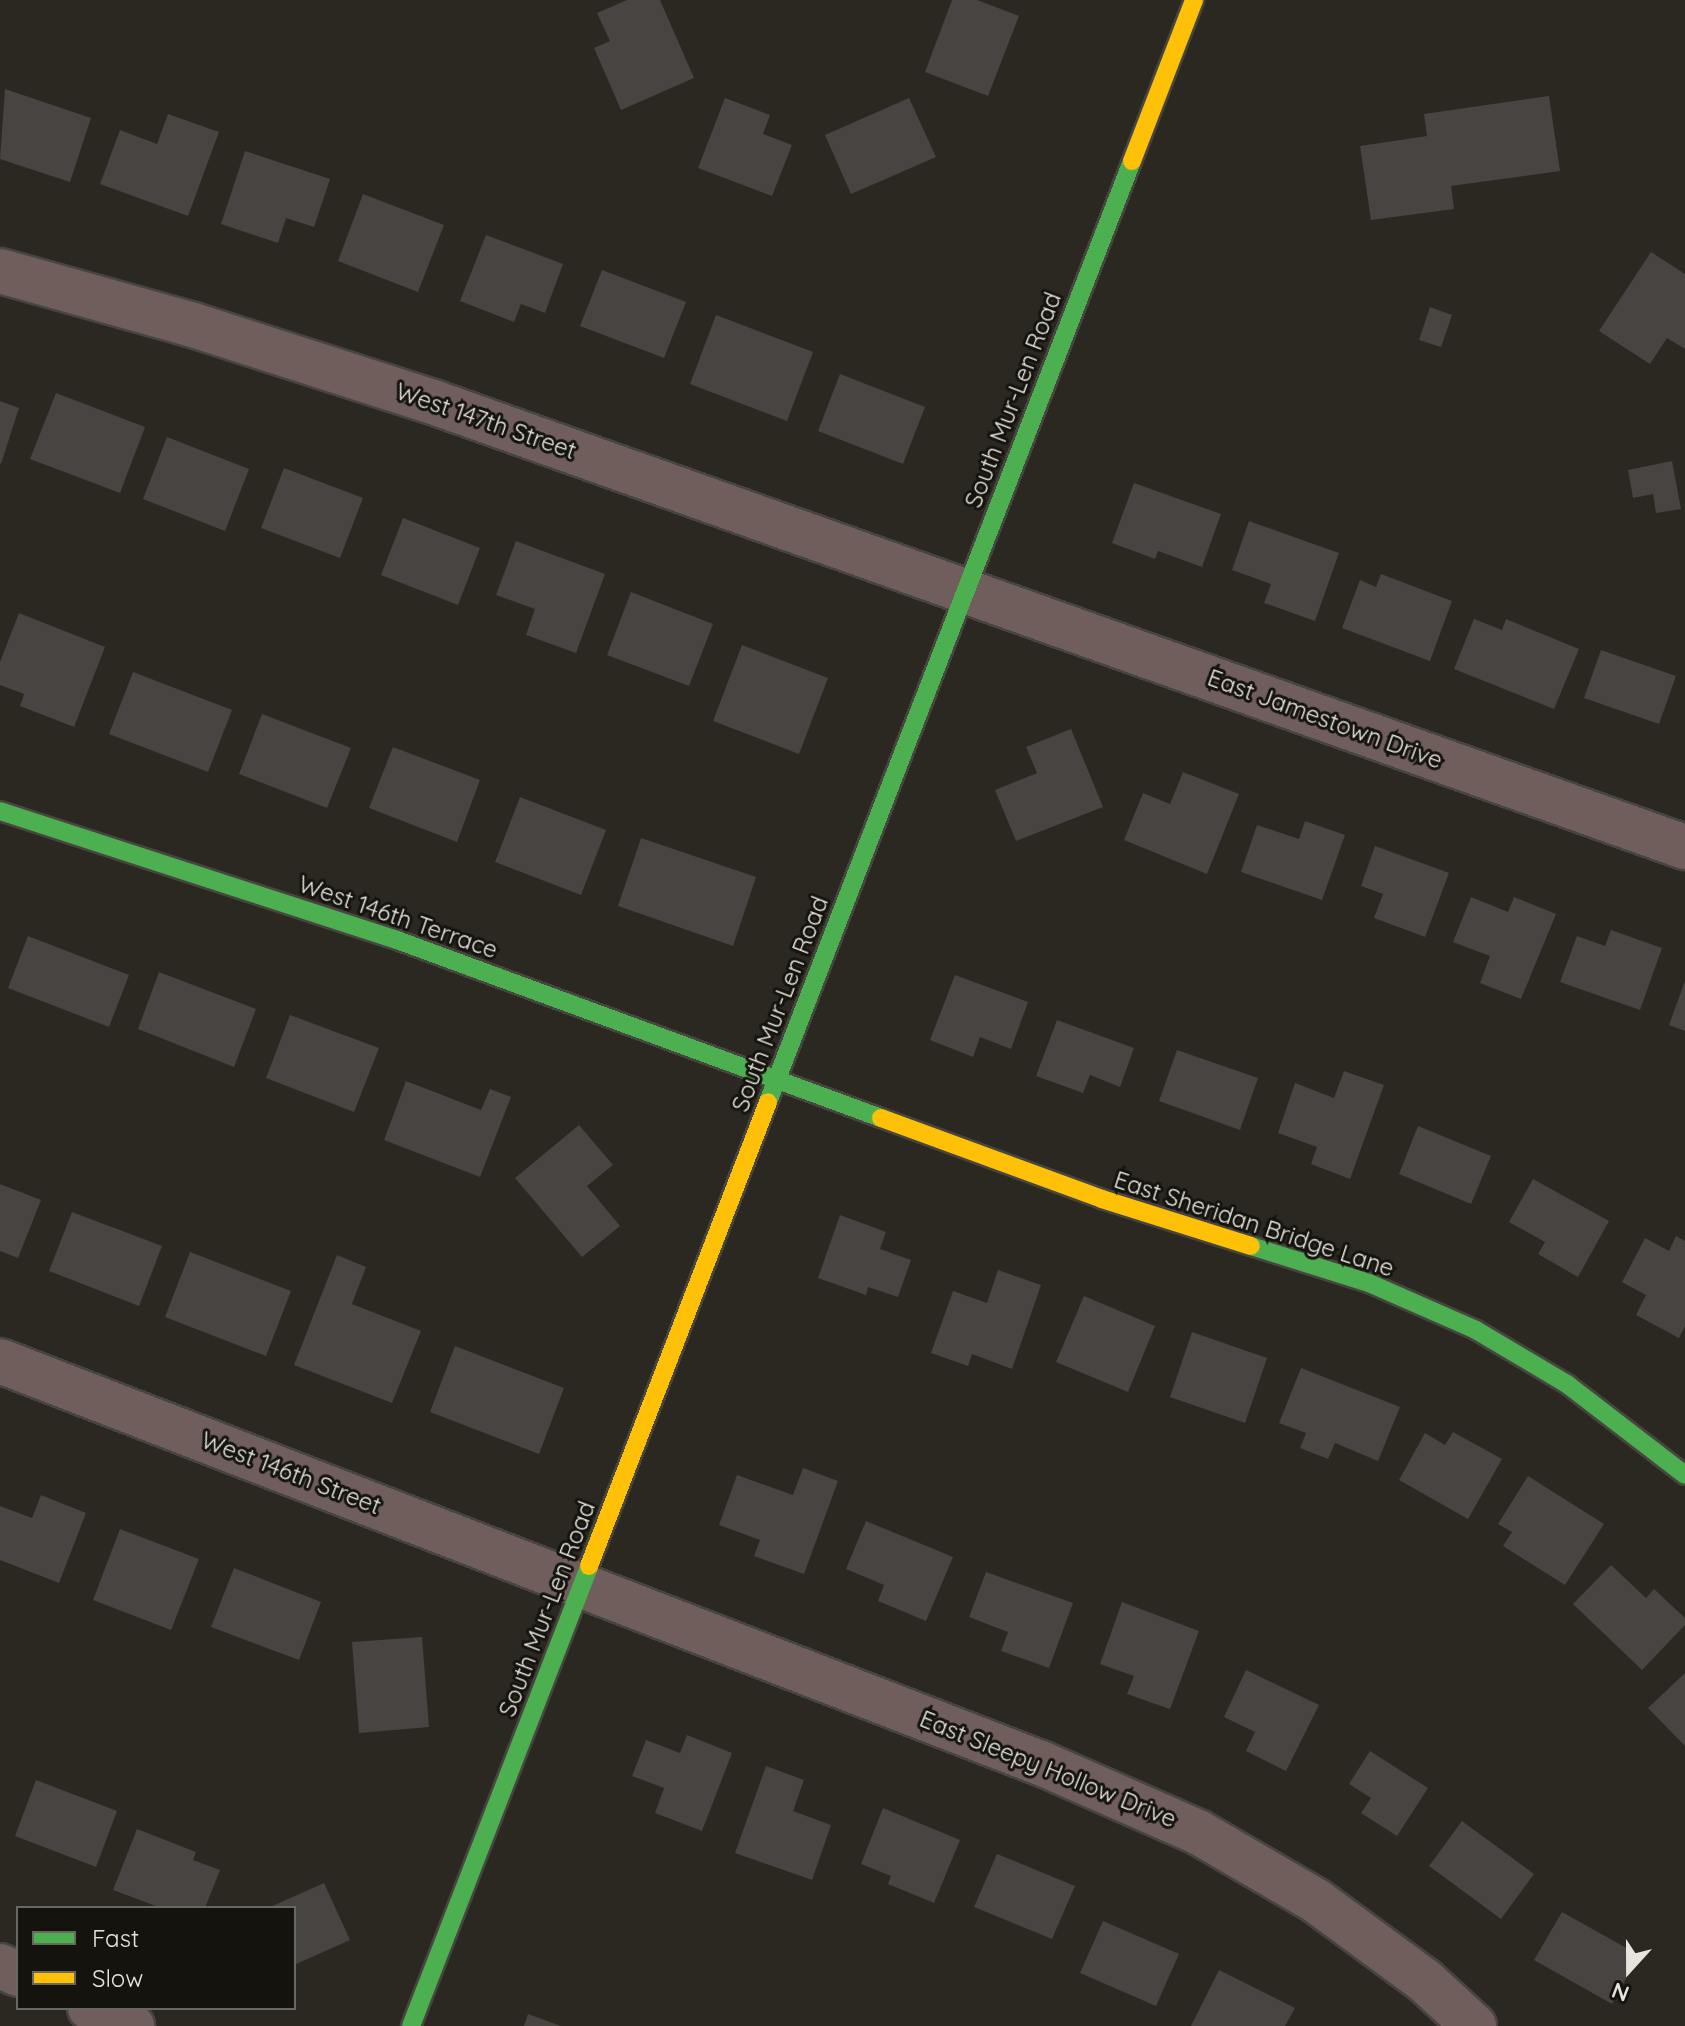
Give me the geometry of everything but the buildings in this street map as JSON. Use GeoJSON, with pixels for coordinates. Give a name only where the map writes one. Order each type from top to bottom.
{"type":"FeatureCollection","features":[{"type":"Feature","properties":{"kind":"main road","name":"South Mur-Len Road"},"geometry":{"type":"LineString","coordinates":[[411,2026],[1194,0]]}},
{"type":"Feature","properties":{"kind":"main road","name":"West 146th Terrace"},"geometry":{"type":"LineString","coordinates":[[0,811],[397,940],[777,1080]]}},
{"type":"Feature","properties":{"kind":"main road","name":"East Sheridan Bridge Lane"},"geometry":{"type":"LineString","coordinates":[[777,1080],[1102,1199],[1369,1283],[1476,1330],[1567,1384],[1685,1475]]}},
{"type":"Feature","properties":{"kind":"street","name":"West 147th Street"},"geometry":{"type":"LineString","coordinates":[[0,271],[193,325],[433,402],[965,591]]}},
{"type":"Feature","properties":{"kind":"street","name":"East Jamestown Drive"},"geometry":{"type":"LineString","coordinates":[[965,591],[1685,847]]}},
{"type":"Feature","properties":{"kind":"street","name":"West 146th Street"},"geometry":{"type":"LineString","coordinates":[[0,1361],[581,1585]]}},
{"type":"Feature","properties":{"kind":"street","name":"East Sleepy Hollow Drive"},"geometry":{"type":"LineString","coordinates":[[581,1585],[1043,1764],[1198,1832],[1315,1900],[1424,1980],[1474,2026]]}},
{"type":"Feature","properties":{"kind":"street"},"geometry":{"type":"LineString","coordinates":[[95,2010],[132,2026]]}},
{"type":"Feature","properties":{"kind":"traffic: fast"},"geometry":{"type":"LineString","coordinates":[[768,1102],[1132,161]]}},
{"type":"Feature","properties":{"kind":"traffic: fast"},"geometry":{"type":"LineString","coordinates":[[0,811],[397,940],[881,1118]]}},
{"type":"Feature","properties":{"kind":"traffic: fast"},"geometry":{"type":"LineString","coordinates":[[1251,1246],[1369,1283],[1476,1330],[1567,1384],[1685,1475]]}},
{"type":"Feature","properties":{"kind":"traffic: fast"},"geometry":{"type":"LineString","coordinates":[[411,2026],[589,1566]]}},
{"type":"Feature","properties":{"kind":"traffic: slow"},"geometry":{"type":"LineString","coordinates":[[1132,161],[1194,0]]}},
{"type":"Feature","properties":{"kind":"traffic: slow"},"geometry":{"type":"LineString","coordinates":[[589,1566],[768,1102]]}},
{"type":"Feature","properties":{"kind":"traffic: slow"},"geometry":{"type":"LineString","coordinates":[[881,1118],[1102,1199],[1251,1246]]}}]}
